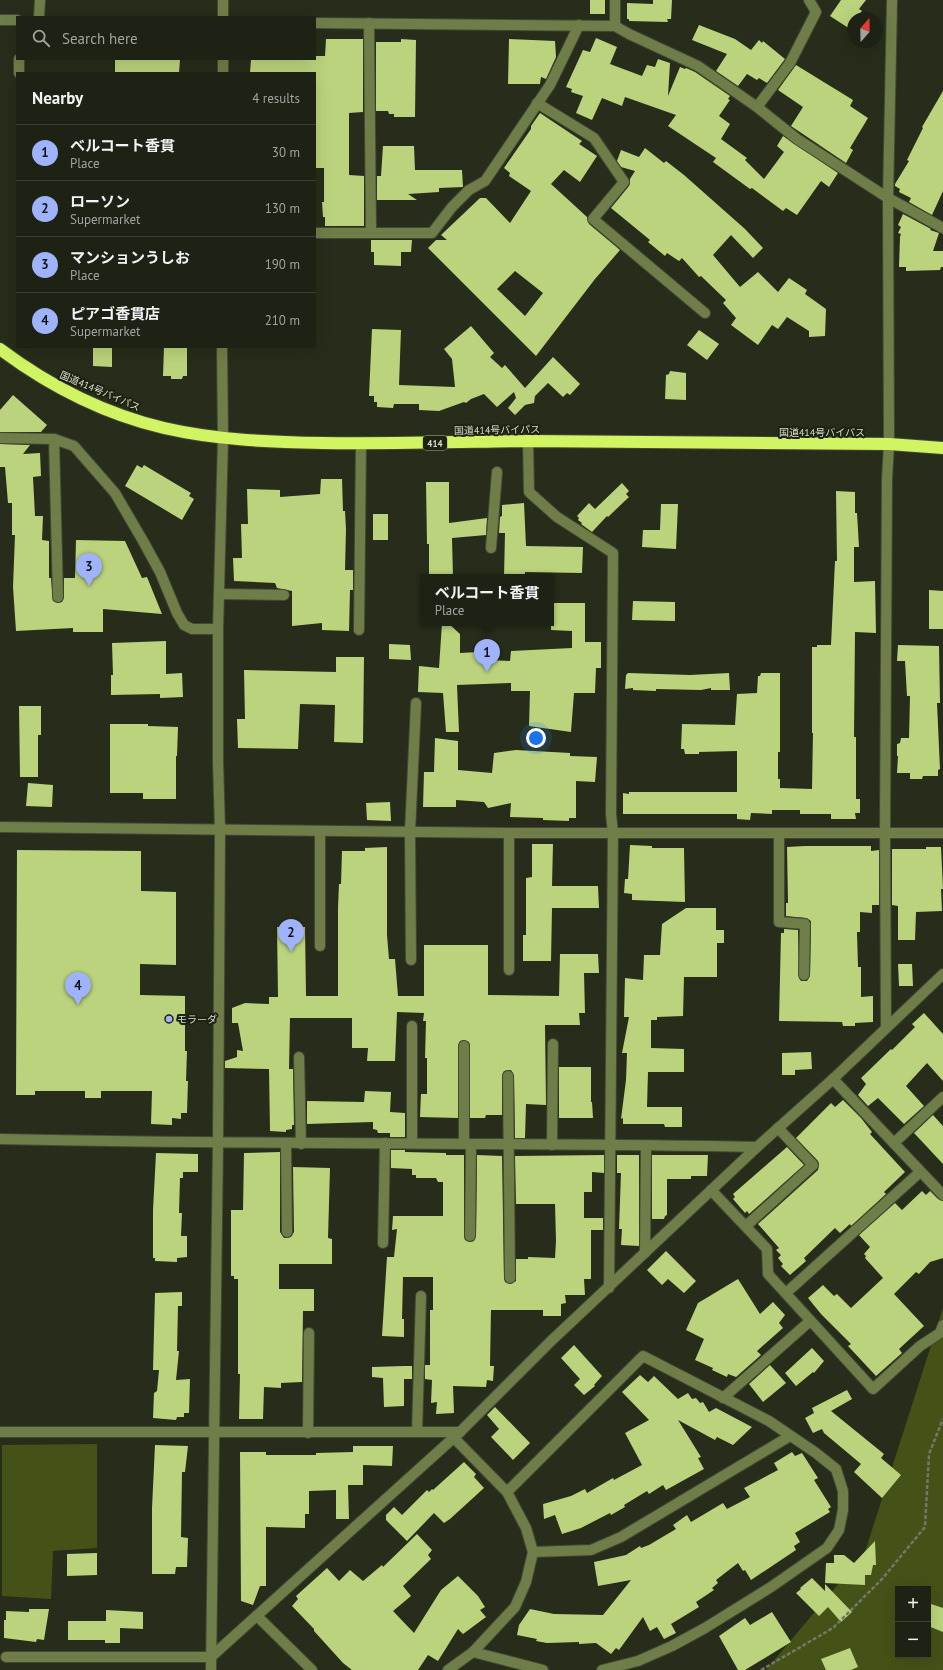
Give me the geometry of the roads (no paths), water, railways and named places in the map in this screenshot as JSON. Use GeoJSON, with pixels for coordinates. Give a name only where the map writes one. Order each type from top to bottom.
{"type":"FeatureCollection","features":[{"type":"Feature","properties":{"kind":"highway","name":"国道414号バイパス"},"geometry":{"type":"LineString","coordinates":[[0,349],[26,368],[52,383],[112,411],[163,428],[223,439],[272,442],[361,444],[528,441],[889,444],[943,448]]}},
{"type":"Feature","properties":{"kind":"street"},"geometry":{"type":"LineString","coordinates":[[39,16],[40,0]]}},
{"type":"Feature","properties":{"kind":"street"},"geometry":{"type":"LineString","coordinates":[[223,0],[223,16]]}},
{"type":"Feature","properties":{"kind":"street"},"geometry":{"type":"LineString","coordinates":[[615,26],[616,0]]}},
{"type":"Feature","properties":{"kind":"street"},"geometry":{"type":"LineString","coordinates":[[757,107],[790,63],[816,12],[809,0]]}},
{"type":"Feature","properties":{"kind":"street"},"geometry":{"type":"LineString","coordinates":[[886,1028],[885,833],[887,479],[889,444],[888,198],[892,0]]}},
{"type":"Feature","properties":{"kind":"street"},"geometry":{"type":"LineString","coordinates":[[0,20],[16,20]]}},
{"type":"Feature","properties":{"kind":"street"},"geometry":{"type":"LineString","coordinates":[[316,23],[615,26],[698,66],[757,107],[797,139],[888,198],[943,228]]}},
{"type":"Feature","properties":{"kind":"street"},"geometry":{"type":"LineString","coordinates":[[369,23],[371,233]]}},
{"type":"Feature","properties":{"kind":"street"},"geometry":{"type":"LineString","coordinates":[[316,232],[432,233],[452,207],[469,190],[485,181],[550,84],[578,25]]}},
{"type":"Feature","properties":{"kind":"street"},"geometry":{"type":"LineString","coordinates":[[19,60],[19,72]]}},
{"type":"Feature","properties":{"kind":"street"},"geometry":{"type":"LineString","coordinates":[[223,60],[223,72]]}},
{"type":"Feature","properties":{"kind":"street"},"geometry":{"type":"LineString","coordinates":[[537,103],[594,138],[624,182],[594,219],[705,313]]}},
{"type":"Feature","properties":{"kind":"street"},"geometry":{"type":"LineString","coordinates":[[211,1670],[218,1144],[220,830],[218,761],[218,629],[223,439],[222,348]]}},
{"type":"Feature","properties":{"kind":"street"},"geometry":{"type":"LineString","coordinates":[[0,438],[54,439],[74,446],[115,493],[160,572],[177,614],[184,625],[192,629],[218,629]]}},
{"type":"Feature","properties":{"kind":"street"},"geometry":{"type":"LineString","coordinates":[[54,439],[58,597]]}},
{"type":"Feature","properties":{"kind":"street"},"geometry":{"type":"LineString","coordinates":[[528,441],[529,492],[556,517],[613,553],[611,814],[613,833],[609,1288]]}},
{"type":"Feature","properties":{"kind":"street"},"geometry":{"type":"LineString","coordinates":[[358,630],[361,444]]}},
{"type":"Feature","properties":{"kind":"street"},"geometry":{"type":"LineString","coordinates":[[491,548],[497,472]]}},
{"type":"Feature","properties":{"kind":"street"},"geometry":{"type":"LineString","coordinates":[[219,594],[284,595]]}},
{"type":"Feature","properties":{"kind":"street"},"geometry":{"type":"LineString","coordinates":[[411,960],[410,832],[416,703]]}},
{"type":"Feature","properties":{"kind":"street"},"geometry":{"type":"LineString","coordinates":[[5,827],[509,833],[943,833]]}},
{"type":"Feature","properties":{"kind":"street"},"geometry":{"type":"LineString","coordinates":[[320,831],[320,946]]}},
{"type":"Feature","properties":{"kind":"street"},"geometry":{"type":"LineString","coordinates":[[509,833],[509,970]]}},
{"type":"Feature","properties":{"kind":"street"},"geometry":{"type":"LineString","coordinates":[[778,833],[779,922],[806,924],[804,974]]}},
{"type":"Feature","properties":{"kind":"street"},"geometry":{"type":"LineString","coordinates":[[6,1656],[211,1657],[457,1435],[550,1342],[757,1147],[833,1079],[943,974]]}},
{"type":"Feature","properties":{"kind":"street"},"geometry":{"type":"LineString","coordinates":[[412,1026],[412,1143]]}},
{"type":"Feature","properties":{"kind":"street"},"geometry":{"type":"LineString","coordinates":[[552,1145],[553,1044]]}},
{"type":"Feature","properties":{"kind":"street"},"geometry":{"type":"LineString","coordinates":[[464,1046],[470,1236]]}},
{"type":"Feature","properties":{"kind":"street"},"geometry":{"type":"LineString","coordinates":[[299,1057],[301,1144]]}},
{"type":"Feature","properties":{"kind":"street"},"geometry":{"type":"LineString","coordinates":[[508,1076],[510,1144],[510,1278]]}},
{"type":"Feature","properties":{"kind":"street"},"geometry":{"type":"LineString","coordinates":[[833,1079],[943,1195]]}},
{"type":"Feature","properties":{"kind":"street"},"geometry":{"type":"LineString","coordinates":[[894,1143],[943,1097]]}},
{"type":"Feature","properties":{"kind":"street"},"geometry":{"type":"LineString","coordinates":[[746,1226],[813,1165],[778,1128]]}},
{"type":"Feature","properties":{"kind":"street"},"geometry":{"type":"LineString","coordinates":[[5,1139],[218,1144],[412,1143],[757,1147]]}},
{"type":"Feature","properties":{"kind":"street"},"geometry":{"type":"LineString","coordinates":[[383,1243],[385,1143]]}},
{"type":"Feature","properties":{"kind":"street"},"geometry":{"type":"LineString","coordinates":[[286,1144],[287,1232]]}},
{"type":"Feature","properties":{"kind":"street"},"geometry":{"type":"LineString","coordinates":[[645,1253],[646,1146]]}},
{"type":"Feature","properties":{"kind":"street"},"geometry":{"type":"LineString","coordinates":[[786,1293],[920,1172]]}},
{"type":"Feature","properties":{"kind":"street"},"geometry":{"type":"LineString","coordinates":[[711,1190],[767,1249],[768,1274],[873,1389],[920,1346],[940,1333],[943,1325]]}},
{"type":"Feature","properties":{"kind":"street"},"geometry":{"type":"LineString","coordinates":[[417,1432],[421,1296]]}},
{"type":"Feature","properties":{"kind":"street"},"geometry":{"type":"LineString","coordinates":[[723,1398],[810,1321]]}},
{"type":"Feature","properties":{"kind":"street"},"geometry":{"type":"LineString","coordinates":[[308,1433],[309,1332]]}},
{"type":"Feature","properties":{"kind":"street"},"geometry":{"type":"LineString","coordinates":[[507,1492],[643,1356],[769,1421],[816,1452],[836,1468],[843,1492],[843,1510],[839,1530],[827,1548],[771,1587],[705,1628],[672,1646],[638,1661],[602,1670]]}},
{"type":"Feature","properties":{"kind":"street"},"geometry":{"type":"LineString","coordinates":[[2,1432],[417,1432],[457,1435],[507,1492],[526,1528],[533,1552],[526,1582],[515,1607],[473,1652],[448,1670]]}},
{"type":"Feature","properties":{"kind":"street"},"geometry":{"type":"LineString","coordinates":[[533,1552],[591,1550],[621,1538],[790,1436]]}},
{"type":"Feature","properties":{"kind":"street"},"geometry":{"type":"LineString","coordinates":[[257,1616],[312,1670]]}},
{"type":"Feature","properties":{"kind":"street"},"geometry":{"type":"LineString","coordinates":[[473,1652],[543,1670]]}},
{"type":"Feature","properties":{"kind":"place","name":"マンションうしお"},"geometry":{"type":"Point","coordinates":[89,586]}},
{"type":"Feature","properties":{"kind":"place","name":"ベルコート香貫"},"geometry":{"type":"Point","coordinates":[487,672]}},
{"type":"Feature","properties":{"kind":"place","name":"ローソン"},"geometry":{"type":"Point","coordinates":[291,952]}},
{"type":"Feature","properties":{"kind":"place","name":"ピアゴ香貫店"},"geometry":{"type":"Point","coordinates":[78,1005]}},
{"type":"Feature","properties":{"kind":"place","name":"モラーダ"},"geometry":{"type":"Point","coordinates":[169,1019]}}]}
